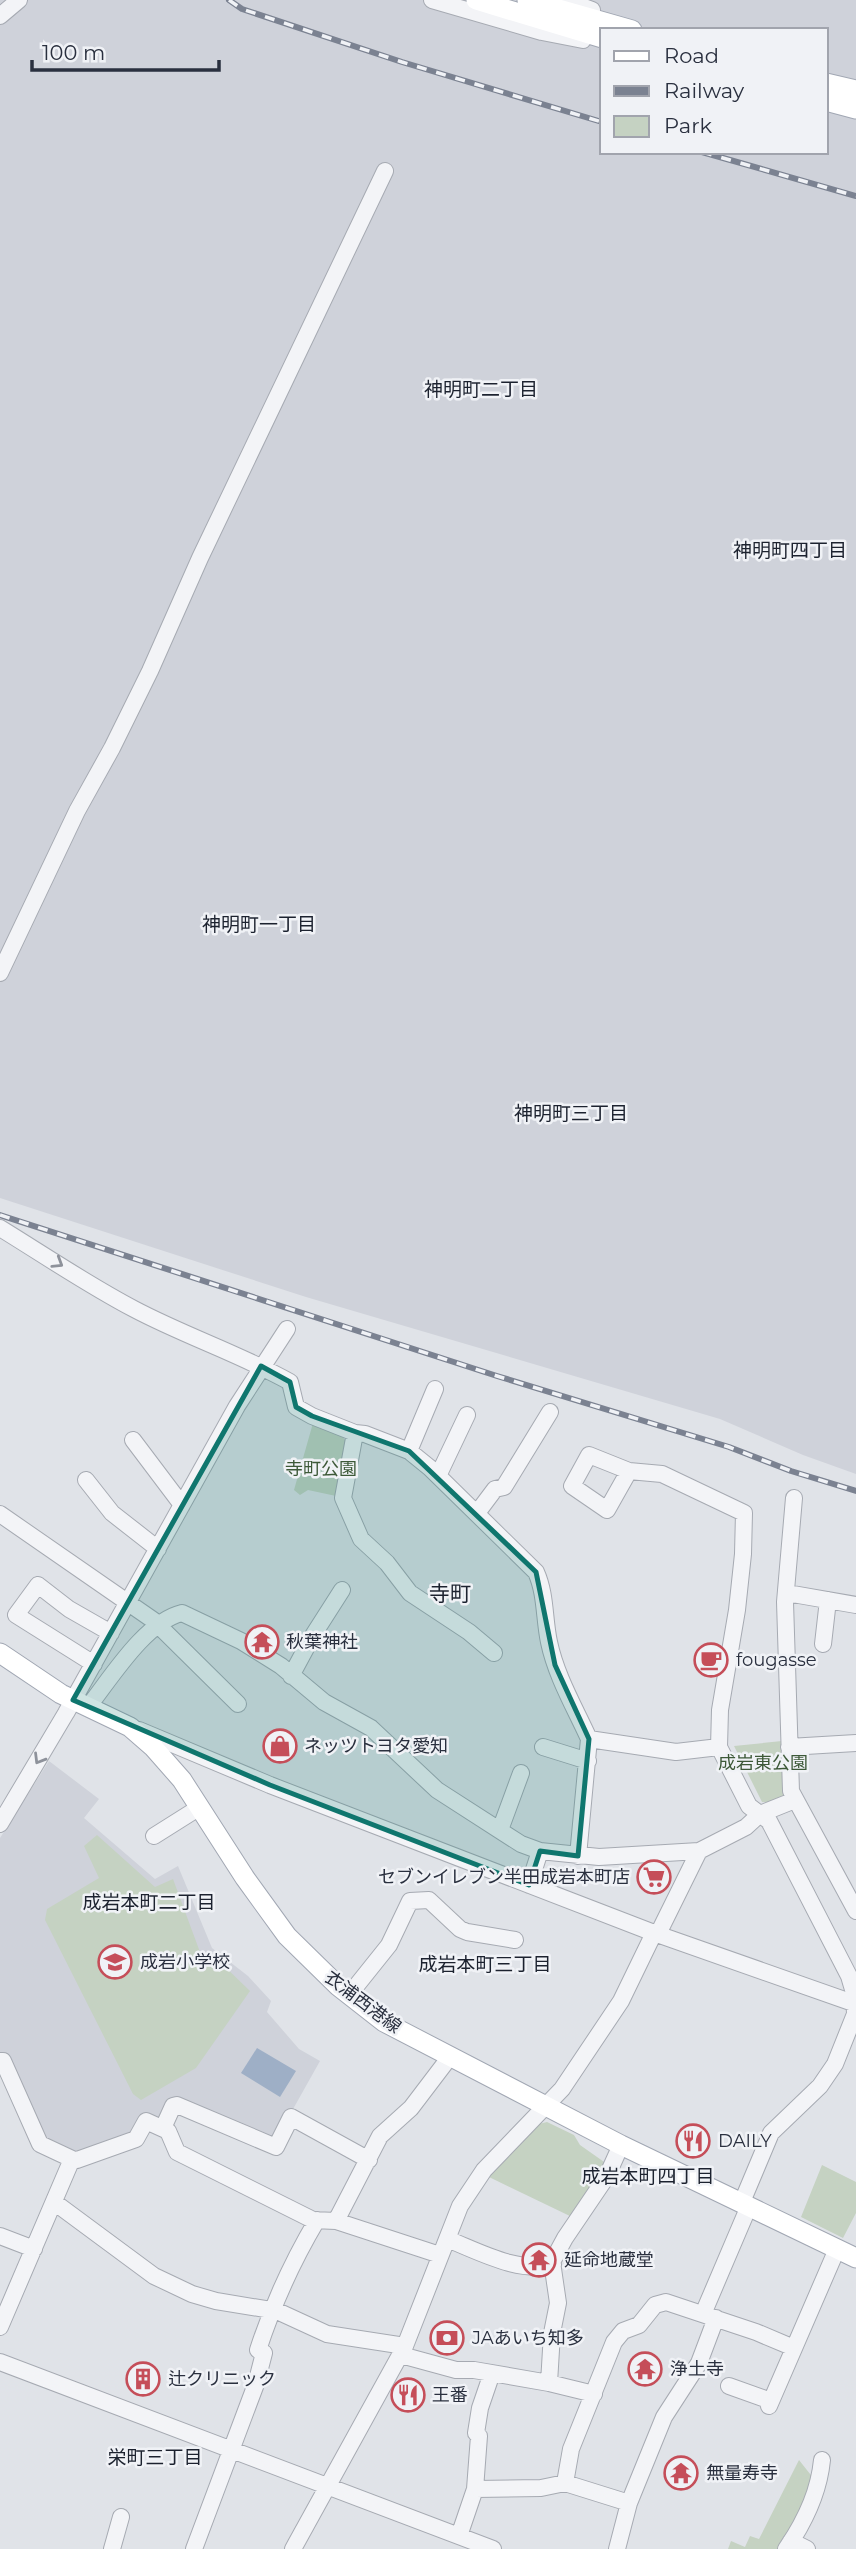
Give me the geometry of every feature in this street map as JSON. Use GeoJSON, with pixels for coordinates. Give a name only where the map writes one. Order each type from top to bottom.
{"type":"FeatureCollection","features":[{"type":"Feature","properties":{"kind":"main road"},"geometry":{"type":"LineString","coordinates":[[476,0],[600,37]]}},
{"type":"Feature","properties":{"kind":"main road"},"geometry":{"type":"LineString","coordinates":[[527,0],[625,28]]}},
{"type":"Feature","properties":{"kind":"main road"},"geometry":{"type":"LineString","coordinates":[[828,83],[856,90]]}},
{"type":"Feature","properties":{"kind":"main road"},"geometry":{"type":"LineString","coordinates":[[828,101],[856,108]]}},
{"type":"Feature","properties":{"kind":"main road","name":"衣浦西港線"},"geometry":{"type":"LineString","coordinates":[[0,1653],[81,1704],[130,1727],[153,1747],[173,1768],[245,1878],[287,1936],[349,1995],[384,2022],[621,2145],[856,2258]]}},
{"type":"Feature","properties":{"kind":"street"},"geometry":{"type":"LineString","coordinates":[[0,16],[19,0]]}},
{"type":"Feature","properties":{"kind":"street"},"geometry":{"type":"LineString","coordinates":[[432,0],[542,32],[600,44]]}},
{"type":"Feature","properties":{"kind":"street"},"geometry":{"type":"LineString","coordinates":[[565,0],[638,28]]}},
{"type":"Feature","properties":{"kind":"street"},"geometry":{"type":"LineString","coordinates":[[0,974],[77,811],[113,748],[150,671],[200,558],[384,171]]}},
{"type":"Feature","properties":{"kind":"street"},"geometry":{"type":"LineString","coordinates":[[0,1228],[132,1308],[261,1366],[290,1382],[296,1407],[312,1416],[409,1451],[536,1572],[541,1582],[555,1665],[589,1739],[578,1856]]}},
{"type":"Feature","properties":{"kind":"street"},"geometry":{"type":"LineString","coordinates":[[81,1704],[94,1664],[128,1602],[261,1366],[287,1329]]}},
{"type":"Feature","properties":{"kind":"street"},"geometry":{"type":"LineString","coordinates":[[409,1451],[435,1389]]}},
{"type":"Feature","properties":{"kind":"street"},"geometry":{"type":"LineString","coordinates":[[477,1513],[495,1489],[504,1487],[550,1412]]}},
{"type":"Feature","properties":{"kind":"street"},"geometry":{"type":"LineString","coordinates":[[438,1476],[467,1415]]}},
{"type":"Feature","properties":{"kind":"street"},"geometry":{"type":"LineString","coordinates":[[355,1433],[343,1498],[361,1539],[387,1563],[410,1593],[469,1632],[494,1653]]}},
{"type":"Feature","properties":{"kind":"street"},"geometry":{"type":"LineString","coordinates":[[133,1440],[182,1505]]}},
{"type":"Feature","properties":{"kind":"street"},"geometry":{"type":"LineString","coordinates":[[617,2549],[629,2503],[664,2417],[699,2362],[709,2316],[771,2133],[828,2076],[855,2014],[856,2004],[849,1976],[769,1821],[749,1806],[719,1747],[720,1710],[737,1610],[744,1513],[662,1474],[629,1471]]}},
{"type":"Feature","properties":{"kind":"street"},"geometry":{"type":"LineString","coordinates":[[86,1480],[112,1513],[158,1549]]}},
{"type":"Feature","properties":{"kind":"street"},"geometry":{"type":"LineString","coordinates":[[794,1498],[787,1593],[789,1779],[795,1800],[856,1911]]}},
{"type":"Feature","properties":{"kind":"street"},"geometry":{"type":"LineString","coordinates":[[0,1514],[158,1625],[238,1704]]}},
{"type":"Feature","properties":{"kind":"street"},"geometry":{"type":"LineString","coordinates":[[94,1664],[16,1615],[38,1585],[69,1609],[111,1633]]}},
{"type":"Feature","properties":{"kind":"street"},"geometry":{"type":"LineString","coordinates":[[291,1676],[342,1590]]}},
{"type":"Feature","properties":{"kind":"street"},"geometry":{"type":"LineString","coordinates":[[787,1593],[856,1605]]}},
{"type":"Feature","properties":{"kind":"street"},"geometry":{"type":"LineString","coordinates":[[823,1644],[828,1600]]}},
{"type":"Feature","properties":{"kind":"street"},"geometry":{"type":"LineString","coordinates":[[0,1824],[81,1704],[158,1625],[182,1613],[242,1641],[324,1702],[370,1728],[437,1790],[521,1844],[540,1851],[578,1856],[699,1852],[746,1827],[760,1814],[795,1800]]}},
{"type":"Feature","properties":{"kind":"street"},"geometry":{"type":"LineString","coordinates":[[130,1727],[283,1790],[656,1934],[856,2004]]}},
{"type":"Feature","properties":{"kind":"street"},"geometry":{"type":"LineString","coordinates":[[589,1739],[676,1752],[719,1747]]}},
{"type":"Feature","properties":{"kind":"street"},"geometry":{"type":"LineString","coordinates":[[789,1747],[856,1743]]}},
{"type":"Feature","properties":{"kind":"street"},"geometry":{"type":"LineString","coordinates":[[544,1747],[588,1761]]}},
{"type":"Feature","properties":{"kind":"street"},"geometry":{"type":"LineString","coordinates":[[173,1768],[172,1758],[176,1752],[186,1750]]}},
{"type":"Feature","properties":{"kind":"street"},"geometry":{"type":"LineString","coordinates":[[500,1830],[521,1773]]}},
{"type":"Feature","properties":{"kind":"street"},"geometry":{"type":"LineString","coordinates":[[154,1836],[200,1807]]}},
{"type":"Feature","properties":{"kind":"street"},"geometry":{"type":"LineString","coordinates":[[529,1885],[540,1851]]}},
{"type":"Feature","properties":{"kind":"street"},"geometry":{"type":"LineString","coordinates":[[293,2549],[403,2351],[444,2247],[471,2188],[484,2170],[562,2089],[621,2001],[699,1852]]}},
{"type":"Feature","properties":{"kind":"street"},"geometry":{"type":"LineString","coordinates":[[349,1995],[388,1945],[410,1901],[429,1900],[460,1929],[467,1932],[515,1940]]}},
{"type":"Feature","properties":{"kind":"street"},"geometry":{"type":"LineString","coordinates":[[336,2221],[380,2136],[411,2108],[449,2058]]}},
{"type":"Feature","properties":{"kind":"street"},"geometry":{"type":"LineString","coordinates":[[0,2062],[3,2061],[40,2144],[72,2159],[77,2160],[136,2139],[146,2121],[167,2131],[177,2152],[317,2220],[336,2221],[514,2265],[541,2268],[553,2266]]}},
{"type":"Feature","properties":{"kind":"street"},"geometry":{"type":"LineString","coordinates":[[163,2128],[173,2106],[177,2105],[276,2147],[291,2117],[369,2160]]}},
{"type":"Feature","properties":{"kind":"street"},"geometry":{"type":"LineString","coordinates":[[549,2383],[552,2333],[558,2303],[553,2266],[555,2256],[607,2176],[621,2145]]}},
{"type":"Feature","properties":{"kind":"street"},"geometry":{"type":"LineString","coordinates":[[0,2327],[72,2159]]}},
{"type":"Feature","properties":{"kind":"street"},"geometry":{"type":"LineString","coordinates":[[54,2202],[145,2270],[192,2294],[271,2310],[327,2334],[403,2351],[456,2370],[492,2373],[594,2394]]}},
{"type":"Feature","properties":{"kind":"street"},"geometry":{"type":"LineString","coordinates":[[194,2549],[256,2384],[264,2353],[258,2350],[271,2310],[293,2261],[317,2220]]}},
{"type":"Feature","properties":{"kind":"street"},"geometry":{"type":"LineString","coordinates":[[0,2236],[34,2249]]}},
{"type":"Feature","properties":{"kind":"street"},"geometry":{"type":"LineString","coordinates":[[729,2386],[770,2403],[837,2249]]}},
{"type":"Feature","properties":{"kind":"street"},"geometry":{"type":"LineString","coordinates":[[565,2483],[571,2449],[618,2335],[639,2325],[655,2305],[666,2302],[794,2348]]}},
{"type":"Feature","properties":{"kind":"street"},"geometry":{"type":"LineString","coordinates":[[0,2362],[232,2449],[453,2540],[493,2549]]}},
{"type":"Feature","properties":{"kind":"street"},"geometry":{"type":"LineString","coordinates":[[453,2540],[475,2489],[479,2436],[476,2433],[480,2408],[492,2373]]}},
{"type":"Feature","properties":{"kind":"street"},"geometry":{"type":"LineString","coordinates":[[807,2549],[788,2545],[820,2480],[822,2460]]}},
{"type":"Feature","properties":{"kind":"street"},"geometry":{"type":"LineString","coordinates":[[475,2489],[541,2488],[565,2483],[629,2503]]}},
{"type":"Feature","properties":{"kind":"street"},"geometry":{"type":"LineString","coordinates":[[112,2549],[121,2517]]}},
{"type":"Feature","properties":{"kind":"highlighted area"},"geometry":{"type":"Polygon","coordinates":[[[261,1366],[290,1382],[296,1407],[312,1416],[409,1451],[536,1572],[555,1665],[589,1739],[578,1856],[540,1851],[529,1885],[270,1785],[73,1700],[261,1366]]]}},
{"type":"Feature","properties":{"kind":"shaded area"},"geometry":{"type":"Polygon","coordinates":[[[0,0],[856,0],[856,1474],[803,1455],[720,1419],[306,1297],[0,1198],[0,0]]]}},
{"type":"Feature","properties":{"kind":"shaded area","name":"成岩小学校"},"geometry":{"type":"Polygon","coordinates":[[[49,1761],[99,1799],[84,1818],[155,1879],[178,1866],[212,1948],[248,1976],[271,2001],[267,2012],[299,2049],[320,2061],[274,2143],[178,2102],[160,2124],[82,2155],[42,2141],[0,2057],[0,1838],[49,1761]]]}},
{"type":"Feature","properties":{"kind":"green space","name":"寺町公園"},"geometry":{"type":"Polygon","coordinates":[[[313,1423],[341,1435],[346,1441],[336,1496],[308,1490],[300,1495],[294,1490],[313,1423]]]}},
{"type":"Feature","properties":{"kind":"green space","name":"成岩東公園"},"geometry":{"type":"Polygon","coordinates":[[[782,1741],[783,1797],[773,1802],[762,1802],[734,1746],[782,1741]]]}},
{"type":"Feature","properties":{"kind":"green space"},"geometry":{"type":"Polygon","coordinates":[[[97,1835],[155,1887],[173,1879],[204,1963],[217,1959],[250,1991],[196,2068],[141,2100],[133,2094],[45,1920],[47,1909],[99,1878],[84,1846],[97,1835]]]}},
{"type":"Feature","properties":{"kind":"green space"},"geometry":{"type":"Polygon","coordinates":[[[547,2122],[574,2135],[580,2145],[607,2164],[574,2218],[489,2177],[539,2124],[547,2122]]]}},
{"type":"Feature","properties":{"kind":"green space"},"geometry":{"type":"Polygon","coordinates":[[[822,2165],[856,2182],[856,2213],[843,2238],[801,2217],[822,2165]]]}},
{"type":"Feature","properties":{"kind":"green space"},"geometry":{"type":"Polygon","coordinates":[[[799,2460],[814,2479],[801,2510],[779,2549],[728,2549],[731,2541],[745,2547],[750,2536],[759,2539],[799,2460]]]}},
{"type":"Feature","properties":{"kind":"water"},"geometry":{"type":"Polygon","coordinates":[[[257,2048],[296,2071],[280,2097],[241,2073],[257,2048]]]}},
{"type":"Feature","properties":{"kind":"railway"},"geometry":{"type":"LineString","coordinates":[[229,0],[242,9],[402,62],[600,121]]}},
{"type":"Feature","properties":{"kind":"railway"},"geometry":{"type":"LineString","coordinates":[[709,154],[856,196]]}},
{"type":"Feature","properties":{"kind":"railway"},"geometry":{"type":"LineString","coordinates":[[0,1215],[497,1376],[729,1447],[791,1471],[856,1491]]}},
{"type":"Feature","properties":{"kind":"place","name":"秋葉神社"},"geometry":{"type":"Point","coordinates":[262,1642]}},
{"type":"Feature","properties":{"kind":"place","name":"fougasse"},"geometry":{"type":"Point","coordinates":[711,1660]}},
{"type":"Feature","properties":{"kind":"place","name":"ネッツトヨタ愛知"},"geometry":{"type":"Point","coordinates":[280,1746]}},
{"type":"Feature","properties":{"kind":"place","name":"セブンイレブン半田成岩本町店"},"geometry":{"type":"Point","coordinates":[654,1877]}},
{"type":"Feature","properties":{"kind":"place","name":"成岩小学校"},"geometry":{"type":"Point","coordinates":[115,1962]}},
{"type":"Feature","properties":{"kind":"place","name":"DAILY"},"geometry":{"type":"Point","coordinates":[693,2141]}},
{"type":"Feature","properties":{"kind":"place","name":"延命地蔵堂"},"geometry":{"type":"Point","coordinates":[539,2260]}},
{"type":"Feature","properties":{"kind":"place","name":"JAあいち知多"},"geometry":{"type":"Point","coordinates":[447,2338]}},
{"type":"Feature","properties":{"kind":"place","name":"浄土寺"},"geometry":{"type":"Point","coordinates":[645,2369]}},
{"type":"Feature","properties":{"kind":"place","name":"辻クリニック"},"geometry":{"type":"Point","coordinates":[143,2379]}},
{"type":"Feature","properties":{"kind":"place","name":"王番"},"geometry":{"type":"Point","coordinates":[408,2395]}},
{"type":"Feature","properties":{"kind":"place","name":"無量寿寺"},"geometry":{"type":"Point","coordinates":[681,2473]}},
{"type":"Feature","properties":{"kind":"district","name":"神明町二丁目"},"geometry":{"type":"Point","coordinates":[481,389]}},
{"type":"Feature","properties":{"kind":"district","name":"神明町四丁目"},"geometry":{"type":"Point","coordinates":[790,550]}},
{"type":"Feature","properties":{"kind":"district","name":"神明町一丁目"},"geometry":{"type":"Point","coordinates":[259,924]}},
{"type":"Feature","properties":{"kind":"district","name":"神明町三丁目"},"geometry":{"type":"Point","coordinates":[571,1113]}},
{"type":"Feature","properties":{"kind":"district","name":"寺町"},"geometry":{"type":"Point","coordinates":[450,1593]}},
{"type":"Feature","properties":{"kind":"district","name":"成岩本町二丁目"},"geometry":{"type":"Point","coordinates":[149,1902]}},
{"type":"Feature","properties":{"kind":"district","name":"成岩本町三丁目"},"geometry":{"type":"Point","coordinates":[485,1964]}},
{"type":"Feature","properties":{"kind":"district","name":"成岩本町四丁目"},"geometry":{"type":"Point","coordinates":[648,2176]}},
{"type":"Feature","properties":{"kind":"district","name":"栄町三丁目"},"geometry":{"type":"Point","coordinates":[155,2457]}}]}
